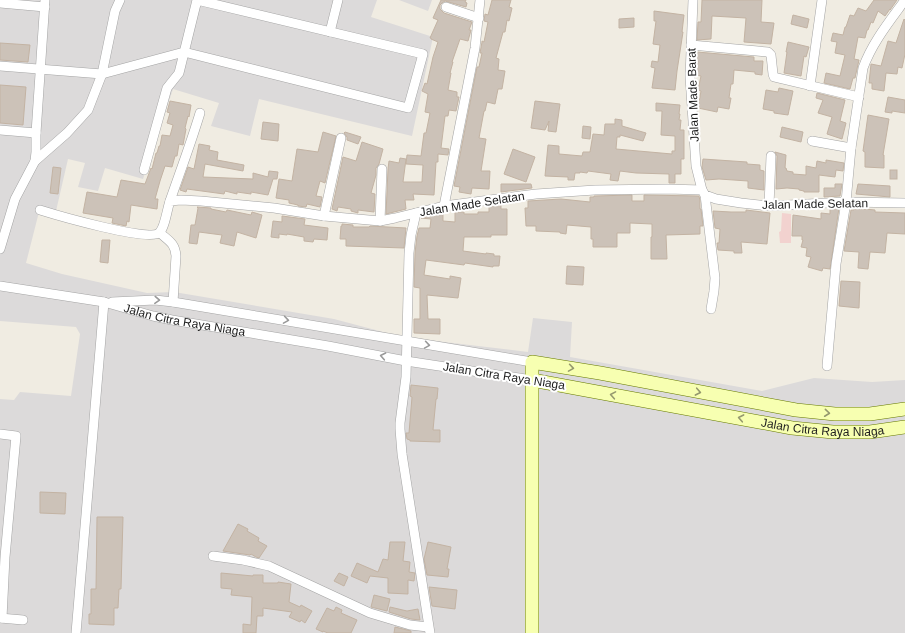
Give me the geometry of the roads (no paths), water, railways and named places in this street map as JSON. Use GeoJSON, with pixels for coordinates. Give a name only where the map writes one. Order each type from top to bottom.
{"type":"FeatureCollection","features":[{"type":"Feature","properties":{"kind":"street"},"geometry":{"type":"LineString","coordinates":[[0,249],[15,199],[35,161],[66,133],[88,110],[102,74],[115,11],[120,0]]}},
{"type":"Feature","properties":{"kind":"street"},"geometry":{"type":"LineString","coordinates":[[0,66],[102,74],[184,52],[408,108],[423,54],[198,0],[184,52],[179,72],[167,88],[144,170]]}},
{"type":"Feature","properties":{"kind":"street"},"geometry":{"type":"LineString","coordinates":[[330,32],[338,0]]}},
{"type":"Feature","properties":{"kind":"street"},"geometry":{"type":"LineString","coordinates":[[444,206],[475,48],[480,0]]}},
{"type":"Feature","properties":{"kind":"street","name":"Jalan Made Barat"},"geometry":{"type":"LineString","coordinates":[[693,0],[690,77],[696,166],[704,192],[715,273],[711,308]]}},
{"type":"Feature","properties":{"kind":"street"},"geometry":{"type":"LineString","coordinates":[[810,86],[822,0]]}},
{"type":"Feature","properties":{"kind":"street"},"geometry":{"type":"LineString","coordinates":[[827,366],[836,264],[846,202],[851,148],[863,68],[866,58],[905,0]]}},
{"type":"Feature","properties":{"kind":"street"},"geometry":{"type":"LineString","coordinates":[[0,3],[45,3],[35,161]]}},
{"type":"Feature","properties":{"kind":"street"},"geometry":{"type":"LineString","coordinates":[[446,7],[479,18]]}},
{"type":"Feature","properties":{"kind":"street"},"geometry":{"type":"LineString","coordinates":[[692,45],[768,52],[771,55],[774,77],[859,97]]}},
{"type":"Feature","properties":{"kind":"street"},"geometry":{"type":"LineString","coordinates":[[40,210],[83,223],[141,234],[154,235],[160,233],[200,113]]}},
{"type":"Feature","properties":{"kind":"street"},"geometry":{"type":"LineString","coordinates":[[0,130],[36,133]]}},
{"type":"Feature","properties":{"kind":"street"},"geometry":{"type":"LineString","coordinates":[[324,216],[341,138]]}},
{"type":"Feature","properties":{"kind":"street"},"geometry":{"type":"LineString","coordinates":[[812,141],[851,148]]}},
{"type":"Feature","properties":{"kind":"street"},"geometry":{"type":"LineString","coordinates":[[769,206],[771,156]]}},
{"type":"Feature","properties":{"kind":"street"},"geometry":{"type":"LineString","coordinates":[[380,221],[382,169]]}},
{"type":"Feature","properties":{"kind":"street","name":"Jalan Made Selatan"},"geometry":{"type":"LineString","coordinates":[[170,201],[201,201],[274,208],[324,216],[380,221],[444,206],[536,194],[595,190],[667,189],[704,192],[716,199],[769,206],[846,202],[905,203]]}},
{"type":"Feature","properties":{"kind":"street"},"geometry":{"type":"LineString","coordinates":[[213,556],[243,560],[269,566],[370,613],[429,630],[402,454],[400,423],[406,377],[409,253],[416,213]]}},
{"type":"Feature","properties":{"kind":"street"},"geometry":{"type":"LineString","coordinates":[[160,233],[173,244],[176,249],[173,302]]}},
{"type":"Feature","properties":{"kind":"street","name":"Jalan Citra Raya Niaga"},"geometry":{"type":"LineString","coordinates":[[0,286],[104,302],[172,320],[328,346],[406,361],[532,380],[792,428],[833,432],[870,432],[905,427]]}},
{"type":"Feature","properties":{"kind":"street","name":"Jalan Citra Raya Niaga"},"geometry":{"type":"LineString","coordinates":[[104,302],[155,300],[173,302],[327,327],[406,342],[608,374],[796,410],[835,414],[870,414],[905,409]]}},
{"type":"Feature","properties":{"kind":"street"},"geometry":{"type":"LineString","coordinates":[[76,633],[104,302]]}},
{"type":"Feature","properties":{"kind":"street"},"geometry":{"type":"LineString","coordinates":[[532,362],[532,633]]}},
{"type":"Feature","properties":{"kind":"street"},"geometry":{"type":"LineString","coordinates":[[0,434],[16,436],[3,556],[1,618],[23,620]]}},
{"type":"Feature","properties":{"kind":"street"},"geometry":{"type":"LineString","coordinates":[[0,498],[10,498]]}}]}
